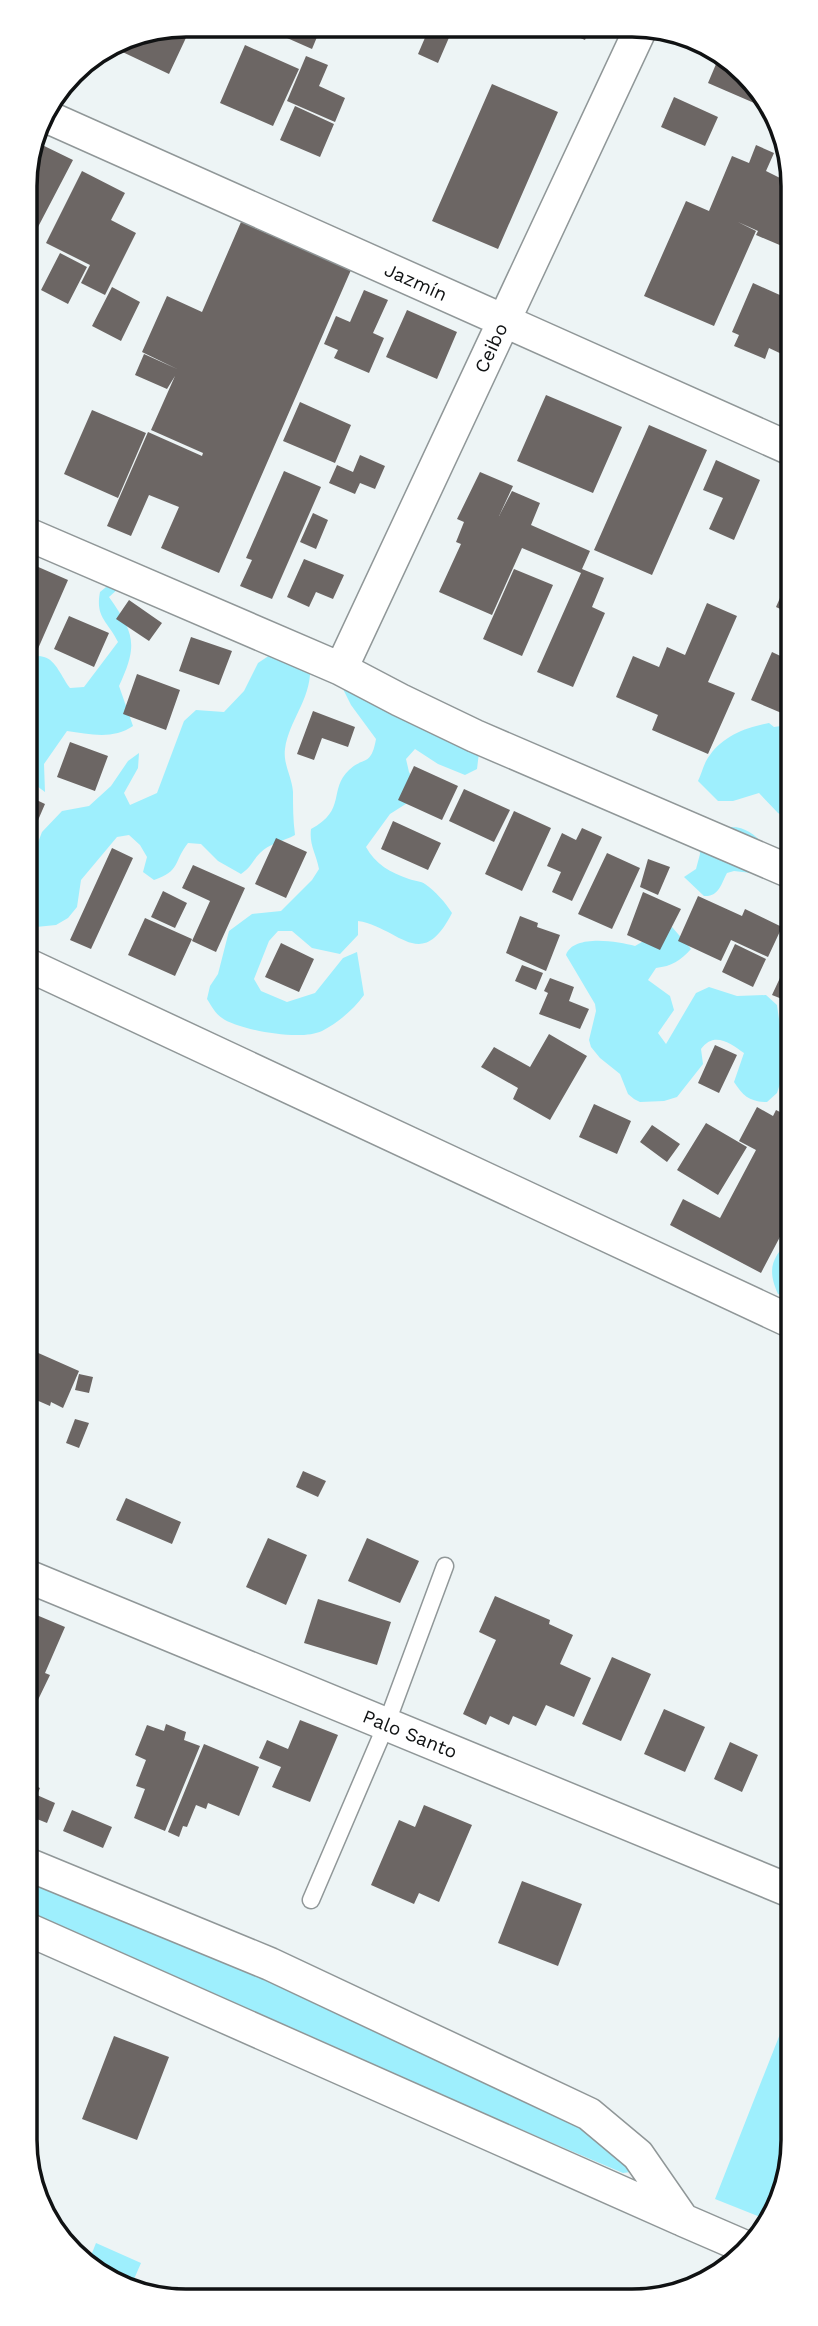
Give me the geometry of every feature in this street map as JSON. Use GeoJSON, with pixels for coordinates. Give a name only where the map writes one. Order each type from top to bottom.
{"type":"FeatureCollection","features":[{"type":"Feature","properties":{"kind":"street","name":"Ceibo"},"geometry":{"type":"LineString","coordinates":[[341,669],[636,37]]}},
{"type":"Feature","properties":{"kind":"street","name":"Jazmín"},"geometry":{"type":"LineString","coordinates":[[53,119],[781,445]]}},
{"type":"Feature","properties":{"kind":"street"},"geometry":{"type":"LineString","coordinates":[[37,538],[341,669],[400,701],[475,736],[781,868]]}},
{"type":"Feature","properties":{"kind":"street"},"geometry":{"type":"LineString","coordinates":[[37,969],[781,1317]]}},
{"type":"Feature","properties":{"kind":"street","name":"Palo Santo"},"geometry":{"type":"LineString","coordinates":[[37,1580],[781,1887]]}},
{"type":"Feature","properties":{"kind":"street"},"geometry":{"type":"LineString","coordinates":[[37,1868],[270,1964],[589,2114],[638,2155],[683,2220]]}},
{"type":"Feature","properties":{"kind":"street"},"geometry":{"type":"LineString","coordinates":[[37,1933],[739,2244]]}},
{"type":"Feature","properties":{"kind":"lane"},"geometry":{"type":"LineString","coordinates":[[311,1900],[386,1725],[445,1566]]}},
{"type":"Feature","properties":{"kind":"shaded area"},"geometry":{"type":"Polygon","coordinates":[[[111,583],[119,588],[109,597],[124,621],[131,640],[129,660],[119,686],[133,726],[109,735],[67,731],[44,764],[45,792],[37,786],[37,656],[48,659],[55,665],[70,688],[84,687],[118,642],[101,614],[100,592],[111,583]]]}},
{"type":"Feature","properties":{"kind":"shaded area"},"geometry":{"type":"Polygon","coordinates":[[[270,655],[310,667],[304,699],[285,749],[293,792],[295,835],[263,850],[241,874],[218,861],[201,844],[188,843],[173,869],[154,880],[143,872],[147,857],[140,845],[129,835],[117,837],[81,880],[77,907],[68,918],[56,925],[37,927],[37,845],[42,832],[62,811],[89,806],[111,786],[128,761],[139,753],[138,768],[124,793],[130,805],[157,793],[184,721],[196,710],[224,712],[244,691],[258,663],[270,655]]]}},
{"type":"Feature","properties":{"kind":"shaded area"},"geometry":{"type":"Polygon","coordinates":[[[338,679],[722,828],[744,829],[772,853],[768,875],[734,871],[727,873],[716,892],[704,896],[684,877],[696,869],[700,854],[699,845],[480,744],[477,769],[465,775],[438,764],[415,749],[406,759],[416,785],[412,800],[390,814],[366,847],[384,867],[402,877],[423,883],[440,897],[452,913],[441,931],[430,941],[419,944],[358,921],[358,935],[340,954],[312,948],[292,931],[278,931],[269,941],[254,979],[261,991],[287,1002],[315,993],[343,958],[357,952],[364,995],[340,1020],[313,1034],[274,1033],[246,1028],[225,1020],[207,999],[210,986],[218,974],[229,931],[252,914],[281,911],[312,880],[319,869],[311,829],[329,815],[343,777],[354,766],[366,760],[374,748],[376,739],[351,705],[338,679]]]}},
{"type":"Feature","properties":{"kind":"shaded area"},"geometry":{"type":"Polygon","coordinates":[[[769,723],[774,727],[781,726],[781,815],[759,793],[733,801],[718,801],[698,781],[715,748],[729,738],[744,730],[769,723]]]}},
{"type":"Feature","properties":{"kind":"shaded area"},"geometry":{"type":"Polygon","coordinates":[[[672,927],[691,949],[675,962],[656,968],[648,980],[670,996],[674,1010],[658,1033],[666,1044],[696,993],[709,987],[737,996],[766,995],[777,1005],[781,1033],[781,1081],[777,1093],[767,1102],[751,1099],[737,1087],[734,1082],[744,1053],[722,1040],[711,1041],[701,1049],[703,1064],[677,1097],[664,1101],[640,1102],[634,1099],[628,1094],[620,1074],[591,1047],[589,1040],[596,1011],[595,1004],[566,955],[570,948],[596,941],[635,946],[672,927]]]}},
{"type":"Feature","properties":{"kind":"shaded area"},"geometry":{"type":"Polygon","coordinates":[[[780,1251],[781,1295],[778,1294],[772,1277],[773,1263],[780,1251]]]}},
{"type":"Feature","properties":{"kind":"shaded area"},"geometry":{"type":"Polygon","coordinates":[[[37,1885],[274,1983],[568,2116],[630,2165],[631,2172],[623,2173],[37,1923],[37,1885]]]}},
{"type":"Feature","properties":{"kind":"shaded area"},"geometry":{"type":"Polygon","coordinates":[[[781,2031],[781,2150],[770,2197],[760,2217],[715,2199],[781,2031]]]}},
{"type":"Feature","properties":{"kind":"shaded area"},"geometry":{"type":"Polygon","coordinates":[[[96,2243],[141,2263],[134,2279],[111,2269],[91,2255],[96,2243]]]}},
{"type":"Feature","properties":{"kind":"building"},"geometry":{"type":"Polygon","coordinates":[[[186,37],[169,74],[121,51],[157,40],[186,37]]]}},
{"type":"Feature","properties":{"kind":"building"},"geometry":{"type":"Polygon","coordinates":[[[285,37],[317,37],[312,49],[285,37]]]}},
{"type":"Feature","properties":{"kind":"building"},"geometry":{"type":"Polygon","coordinates":[[[425,37],[449,37],[438,63],[418,54],[425,37]]]}},
{"type":"Feature","properties":{"kind":"building"},"geometry":{"type":"Polygon","coordinates":[[[245,45],[299,69],[273,126],[220,103],[245,45]]]}},
{"type":"Feature","properties":{"kind":"building"},"geometry":{"type":"Polygon","coordinates":[[[306,56],[328,65],[319,86],[345,98],[335,122],[287,101],[306,56]]]}},
{"type":"Feature","properties":{"kind":"building"},"geometry":{"type":"Polygon","coordinates":[[[716,63],[738,80],[756,104],[708,83],[716,63]]]}},
{"type":"Feature","properties":{"kind":"building"},"geometry":{"type":"Polygon","coordinates":[[[492,84],[558,112],[498,249],[432,221],[492,84]]]}},
{"type":"Feature","properties":{"kind":"building"},"geometry":{"type":"Polygon","coordinates":[[[674,97],[718,117],[705,146],[661,127],[674,97]]]}},
{"type":"Feature","properties":{"kind":"building"},"geometry":{"type":"Polygon","coordinates":[[[295,106],[334,124],[320,157],[280,140],[295,106]]]}},
{"type":"Feature","properties":{"kind":"building"},"geometry":{"type":"Polygon","coordinates":[[[43,145],[73,160],[38,227],[37,176],[43,145]]]}},
{"type":"Feature","properties":{"kind":"building"},"geometry":{"type":"Polygon","coordinates":[[[756,145],[774,153],[766,171],[781,178],[781,246],[756,235],[758,231],[738,222],[756,231],[714,326],[644,296],[686,201],[709,211],[732,156],[749,163],[756,145]]]}},
{"type":"Feature","properties":{"kind":"building"},"geometry":{"type":"Polygon","coordinates":[[[82,171],[125,193],[111,220],[136,233],[105,295],[81,283],[90,265],[46,243],[82,171]]]}},
{"type":"Feature","properties":{"kind":"building"},"geometry":{"type":"Polygon","coordinates":[[[241,222],[351,270],[219,573],[161,548],[179,507],[149,495],[131,536],[107,526],[148,432],[202,456],[203,453],[151,430],[175,376],[167,389],[135,375],[144,354],[177,369],[142,352],[167,296],[202,312],[241,222]]]}},
{"type":"Feature","properties":{"kind":"building"},"geometry":{"type":"Polygon","coordinates":[[[60,253],[87,267],[68,304],[41,290],[60,253]]]}},
{"type":"Feature","properties":{"kind":"building"},"geometry":{"type":"Polygon","coordinates":[[[753,283],[781,296],[781,354],[769,348],[765,359],[734,346],[739,335],[732,332],[753,283]]]}},
{"type":"Feature","properties":{"kind":"building"},"geometry":{"type":"Polygon","coordinates":[[[112,287],[140,302],[121,341],[92,326],[112,287]]]}},
{"type":"Feature","properties":{"kind":"building"},"geometry":{"type":"Polygon","coordinates":[[[364,290],[388,300],[373,333],[384,338],[369,373],[334,358],[338,350],[324,344],[336,316],[350,322],[364,290]]]}},
{"type":"Feature","properties":{"kind":"building"},"geometry":{"type":"Polygon","coordinates":[[[407,310],[457,332],[437,379],[386,357],[407,310]]]}},
{"type":"Feature","properties":{"kind":"building"},"geometry":{"type":"Polygon","coordinates":[[[546,395],[622,427],[593,493],[517,461],[546,395]]]}},
{"type":"Feature","properties":{"kind":"building"},"geometry":{"type":"Polygon","coordinates":[[[300,402],[351,425],[335,463],[283,441],[300,402]]]}},
{"type":"Feature","properties":{"kind":"building"},"geometry":{"type":"Polygon","coordinates":[[[92,410],[146,433],[118,498],[64,474],[92,410]]]}},
{"type":"Feature","properties":{"kind":"building"},"geometry":{"type":"Polygon","coordinates":[[[649,425],[707,450],[652,575],[594,550],[649,425]]]}},
{"type":"Feature","properties":{"kind":"building"},"geometry":{"type":"Polygon","coordinates":[[[360,455],[385,466],[375,489],[360,483],[355,494],[329,483],[337,465],[353,472],[360,455]]]}},
{"type":"Feature","properties":{"kind":"building"},"geometry":{"type":"Polygon","coordinates":[[[716,460],[760,480],[734,540],[709,529],[723,498],[703,490],[716,460]]]}},
{"type":"Feature","properties":{"kind":"building"},"geometry":{"type":"Polygon","coordinates":[[[284,471],[321,487],[272,599],[240,586],[252,560],[246,558],[284,471]]]}},
{"type":"Feature","properties":{"kind":"building"},"geometry":{"type":"Polygon","coordinates":[[[480,472],[513,486],[499,516],[512,491],[540,503],[531,525],[590,551],[582,569],[604,578],[592,607],[605,613],[573,687],[537,672],[581,573],[522,548],[492,615],[439,592],[461,544],[456,542],[464,522],[457,519],[480,472]]]}},
{"type":"Feature","properties":{"kind":"building"},"geometry":{"type":"Polygon","coordinates":[[[313,513],[328,520],[316,549],[300,542],[313,513]]]}},
{"type":"Feature","properties":{"kind":"building"},"geometry":{"type":"Polygon","coordinates":[[[304,559],[344,575],[333,599],[316,592],[309,607],[287,597],[304,559]]]}},
{"type":"Feature","properties":{"kind":"building"},"geometry":{"type":"Polygon","coordinates":[[[37,566],[68,580],[37,651],[37,566]]]}},
{"type":"Feature","properties":{"kind":"building"},"geometry":{"type":"Polygon","coordinates":[[[514,569],[553,585],[522,656],[483,639],[514,569]]]}},
{"type":"Feature","properties":{"kind":"building"},"geometry":{"type":"Polygon","coordinates":[[[781,596],[781,609],[776,607],[781,596]]]}},
{"type":"Feature","properties":{"kind":"building"},"geometry":{"type":"Polygon","coordinates":[[[129,600],[162,623],[149,641],[116,619],[129,600]]]}},
{"type":"Feature","properties":{"kind":"building"},"geometry":{"type":"Polygon","coordinates":[[[707,603],[737,616],[708,682],[735,693],[708,754],[652,730],[658,715],[616,697],[633,656],[659,667],[667,647],[685,655],[707,603]]]}},
{"type":"Feature","properties":{"kind":"building"},"geometry":{"type":"Polygon","coordinates":[[[69,616],[109,633],[94,667],[54,649],[69,616]]]}},
{"type":"Feature","properties":{"kind":"building"},"geometry":{"type":"Polygon","coordinates":[[[191,637],[232,651],[219,685],[179,671],[191,637]]]}},
{"type":"Feature","properties":{"kind":"building"},"geometry":{"type":"Polygon","coordinates":[[[772,652],[781,656],[781,713],[751,700],[772,652]]]}},
{"type":"Feature","properties":{"kind":"building"},"geometry":{"type":"Polygon","coordinates":[[[137,674],[180,690],[166,730],[123,714],[137,674]]]}},
{"type":"Feature","properties":{"kind":"building"},"geometry":{"type":"Polygon","coordinates":[[[313,711],[355,727],[348,747],[322,738],[314,760],[297,754],[313,711]]]}},
{"type":"Feature","properties":{"kind":"building"},"geometry":{"type":"Polygon","coordinates":[[[70,742],[108,756],[95,791],[57,777],[70,742]]]}},
{"type":"Feature","properties":{"kind":"building"},"geometry":{"type":"Polygon","coordinates":[[[414,766],[458,786],[442,820],[398,800],[414,766]]]}},
{"type":"Feature","properties":{"kind":"building"},"geometry":{"type":"Polygon","coordinates":[[[464,789],[510,810],[494,842],[449,821],[464,789]]]}},
{"type":"Feature","properties":{"kind":"building"},"geometry":{"type":"Polygon","coordinates":[[[37,800],[45,804],[37,822],[37,800]]]}},
{"type":"Feature","properties":{"kind":"building"},"geometry":{"type":"Polygon","coordinates":[[[514,811],[551,828],[522,891],[485,874],[514,811]]]}},
{"type":"Feature","properties":{"kind":"building"},"geometry":{"type":"Polygon","coordinates":[[[393,821],[441,843],[428,870],[381,849],[393,821]]]}},
{"type":"Feature","properties":{"kind":"building"},"geometry":{"type":"Polygon","coordinates":[[[582,828],[602,837],[572,901],[552,892],[561,872],[547,866],[562,833],[576,840],[582,828]]]}},
{"type":"Feature","properties":{"kind":"building"},"geometry":{"type":"Polygon","coordinates":[[[276,838],[307,852],[286,898],[255,884],[276,838]]]}},
{"type":"Feature","properties":{"kind":"building"},"geometry":{"type":"Polygon","coordinates":[[[112,848],[133,858],[91,949],[70,940],[112,848]]]}},
{"type":"Feature","properties":{"kind":"building"},"geometry":{"type":"Polygon","coordinates":[[[607,853],[640,868],[612,929],[578,914],[607,853]]]}},
{"type":"Feature","properties":{"kind":"building"},"geometry":{"type":"Polygon","coordinates":[[[648,859],[670,867],[658,895],[640,887],[648,859]]]}},
{"type":"Feature","properties":{"kind":"building"},"geometry":{"type":"Polygon","coordinates":[[[193,865],[245,888],[216,952],[192,941],[210,901],[182,888],[193,865]]]}},
{"type":"Feature","properties":{"kind":"building"},"geometry":{"type":"Polygon","coordinates":[[[163,891],[187,903],[175,928],[151,917],[163,891]]]}},
{"type":"Feature","properties":{"kind":"building"},"geometry":{"type":"Polygon","coordinates":[[[643,892],[681,909],[660,950],[627,935],[643,892]]]}},
{"type":"Feature","properties":{"kind":"building"},"geometry":{"type":"Polygon","coordinates":[[[698,896],[742,916],[745,909],[781,927],[768,957],[731,940],[721,961],[678,941],[698,896]]]}},
{"type":"Feature","properties":{"kind":"building"},"geometry":{"type":"Polygon","coordinates":[[[520,916],[538,923],[537,927],[560,935],[546,971],[506,953],[520,916]]]}},
{"type":"Feature","properties":{"kind":"building"},"geometry":{"type":"Polygon","coordinates":[[[145,918],[192,939],[175,976],[128,955],[145,918]]]}},
{"type":"Feature","properties":{"kind":"building"},"geometry":{"type":"Polygon","coordinates":[[[281,943],[314,959],[299,992],[265,977],[281,943]]]}},
{"type":"Feature","properties":{"kind":"building"},"geometry":{"type":"Polygon","coordinates":[[[735,944],[766,959],[753,987],[722,972],[735,944]]]}},
{"type":"Feature","properties":{"kind":"building"},"geometry":{"type":"Polygon","coordinates":[[[522,965],[543,973],[536,990],[515,981],[522,965]]]}},
{"type":"Feature","properties":{"kind":"building"},"geometry":{"type":"Polygon","coordinates":[[[781,976],[781,999],[772,995],[781,976]]]}},
{"type":"Feature","properties":{"kind":"building"},"geometry":{"type":"Polygon","coordinates":[[[550,978],[574,987],[569,1001],[589,1009],[580,1029],[539,1014],[548,993],[544,991],[550,978]]]}},
{"type":"Feature","properties":{"kind":"building"},"geometry":{"type":"Polygon","coordinates":[[[549,1034],[587,1056],[550,1120],[513,1099],[518,1088],[481,1067],[494,1047],[530,1067],[549,1034]]]}},
{"type":"Feature","properties":{"kind":"building"},"geometry":{"type":"Polygon","coordinates":[[[715,1045],[737,1055],[719,1093],[698,1083],[715,1045]]]}},
{"type":"Feature","properties":{"kind":"building"},"geometry":{"type":"Polygon","coordinates":[[[594,1104],[631,1121],[617,1154],[579,1137],[594,1104]]]}},
{"type":"Feature","properties":{"kind":"building"},"geometry":{"type":"Polygon","coordinates":[[[757,1107],[773,1116],[776,1110],[781,1112],[781,1235],[761,1273],[670,1225],[683,1199],[720,1218],[756,1150],[739,1141],[757,1107]]]}},
{"type":"Feature","properties":{"kind":"building"},"geometry":{"type":"Polygon","coordinates":[[[706,1123],[747,1147],[718,1195],[677,1170],[706,1123]]]}},
{"type":"Feature","properties":{"kind":"building"},"geometry":{"type":"Polygon","coordinates":[[[652,1125],[680,1144],[667,1162],[640,1142],[652,1125]]]}},
{"type":"Feature","properties":{"kind":"building"},"geometry":{"type":"Polygon","coordinates":[[[37,1352],[79,1371],[63,1408],[51,1402],[50,1406],[37,1400],[37,1352]]]}},
{"type":"Feature","properties":{"kind":"building"},"geometry":{"type":"Polygon","coordinates":[[[79,1374],[93,1377],[89,1393],[75,1390],[79,1374]]]}},
{"type":"Feature","properties":{"kind":"building"},"geometry":{"type":"Polygon","coordinates":[[[75,1419],[89,1423],[79,1448],[66,1443],[75,1419]]]}},
{"type":"Feature","properties":{"kind":"building"},"geometry":{"type":"Polygon","coordinates":[[[303,1471],[326,1481],[318,1497],[296,1487],[303,1471]]]}},
{"type":"Feature","properties":{"kind":"building"},"geometry":{"type":"Polygon","coordinates":[[[126,1498],[181,1522],[172,1544],[116,1520],[126,1498]]]}},
{"type":"Feature","properties":{"kind":"building"},"geometry":{"type":"Polygon","coordinates":[[[268,1538],[307,1555],[286,1605],[246,1587],[268,1538]]]}},
{"type":"Feature","properties":{"kind":"building"},"geometry":{"type":"Polygon","coordinates":[[[367,1538],[419,1561],[400,1603],[348,1581],[367,1538]]]}},
{"type":"Feature","properties":{"kind":"building"},"geometry":{"type":"Polygon","coordinates":[[[495,1596],[550,1620],[549,1624],[573,1635],[560,1664],[591,1678],[574,1717],[546,1705],[536,1726],[513,1716],[509,1725],[490,1716],[486,1725],[463,1714],[496,1640],[479,1632],[495,1596]]]}},
{"type":"Feature","properties":{"kind":"building"},"geometry":{"type":"Polygon","coordinates":[[[318,1599],[391,1622],[377,1665],[304,1643],[318,1599]]]}},
{"type":"Feature","properties":{"kind":"building"},"geometry":{"type":"Polygon","coordinates":[[[37,1615],[65,1627],[45,1673],[50,1675],[37,1702],[37,1615]]]}},
{"type":"Feature","properties":{"kind":"building"},"geometry":{"type":"Polygon","coordinates":[[[612,1657],[651,1674],[621,1741],[582,1724],[612,1657]]]}},
{"type":"Feature","properties":{"kind":"building"},"geometry":{"type":"Polygon","coordinates":[[[664,1709],[705,1727],[685,1772],[644,1754],[664,1709]]]}},
{"type":"Feature","properties":{"kind":"building"},"geometry":{"type":"Polygon","coordinates":[[[300,1720],[338,1735],[310,1802],[272,1787],[281,1767],[259,1758],[267,1740],[288,1749],[300,1720]]]}},
{"type":"Feature","properties":{"kind":"building"},"geometry":{"type":"Polygon","coordinates":[[[166,1724],[186,1732],[184,1740],[200,1746],[165,1831],[134,1818],[145,1789],[136,1786],[146,1760],[135,1755],[147,1725],[164,1731],[166,1724]]]}},
{"type":"Feature","properties":{"kind":"building"},"geometry":{"type":"Polygon","coordinates":[[[730,1742],[758,1755],[742,1792],[714,1779],[730,1742]]]}},
{"type":"Feature","properties":{"kind":"building"},"geometry":{"type":"Polygon","coordinates":[[[204,1744],[259,1767],[239,1816],[208,1803],[206,1809],[196,1805],[187,1827],[183,1826],[179,1837],[168,1832],[204,1744]]]}},
{"type":"Feature","properties":{"kind":"building"},"geometry":{"type":"Polygon","coordinates":[[[37,1795],[55,1803],[47,1823],[37,1819],[37,1795]]]}},
{"type":"Feature","properties":{"kind":"building"},"geometry":{"type":"Polygon","coordinates":[[[424,1805],[472,1825],[439,1902],[419,1893],[414,1904],[371,1885],[399,1820],[415,1827],[424,1805]]]}},
{"type":"Feature","properties":{"kind":"building"},"geometry":{"type":"Polygon","coordinates":[[[72,1810],[112,1827],[103,1848],[63,1831],[72,1810]]]}},
{"type":"Feature","properties":{"kind":"building"},"geometry":{"type":"Polygon","coordinates":[[[522,1881],[582,1904],[558,1966],[498,1943],[522,1881]]]}},
{"type":"Feature","properties":{"kind":"building"},"geometry":{"type":"Polygon","coordinates":[[[114,2036],[169,2057],[137,2140],[82,2119],[114,2036]]]}}]}
